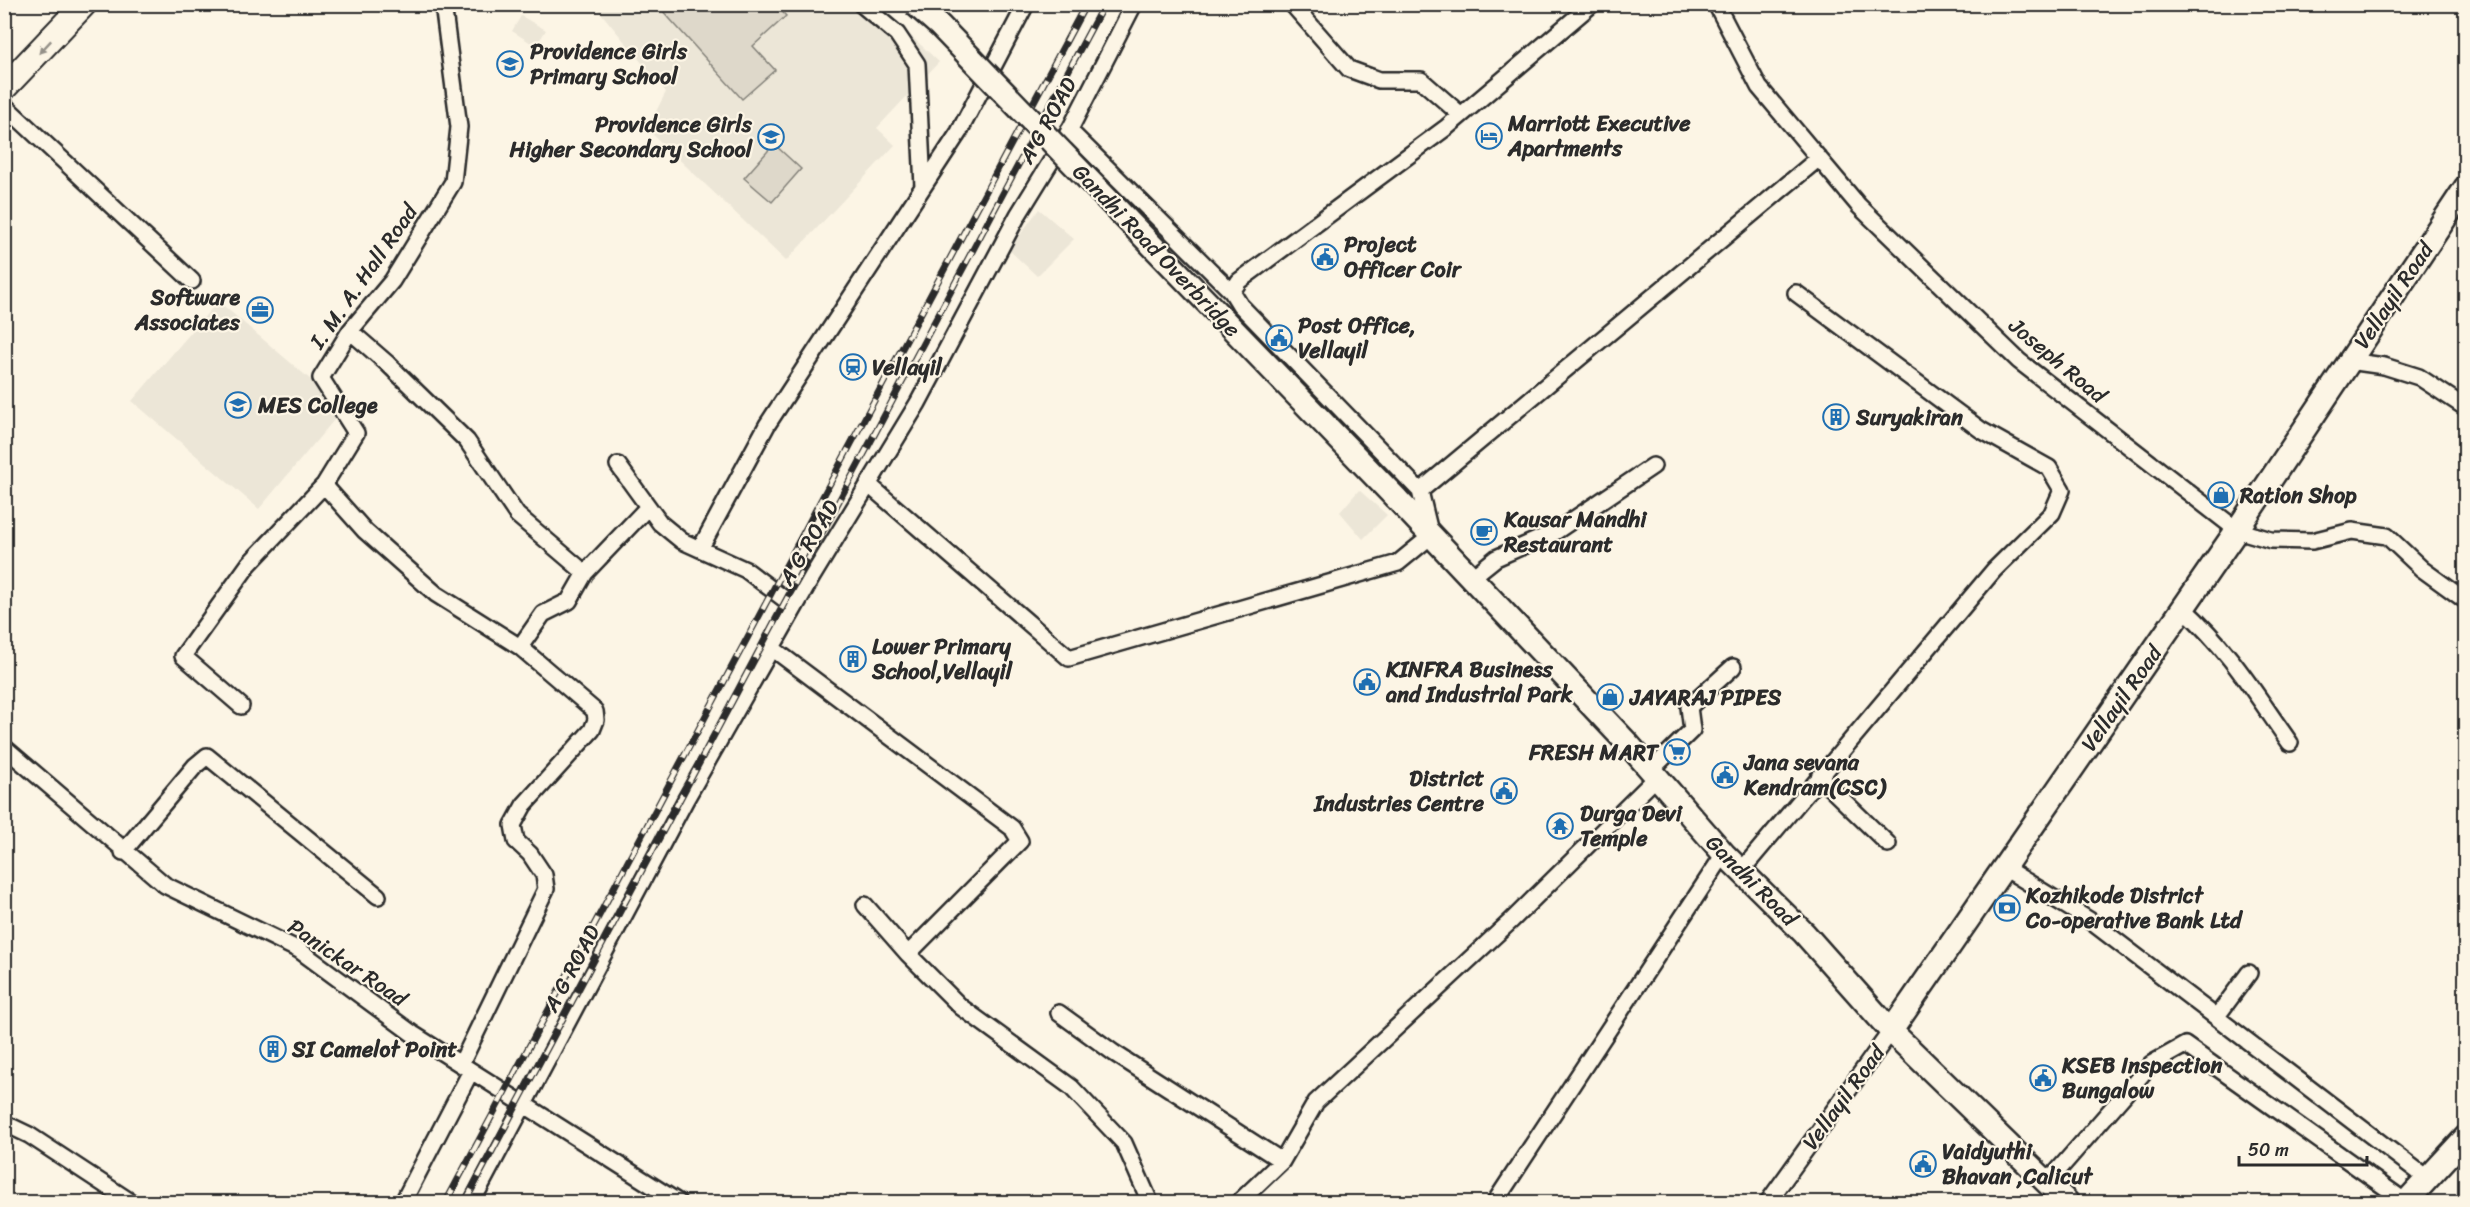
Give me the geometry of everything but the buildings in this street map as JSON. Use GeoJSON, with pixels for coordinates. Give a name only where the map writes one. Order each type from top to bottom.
{"type":"FeatureCollection","features":[{"type":"Feature","properties":{"kind":"main road"},"geometry":{"type":"LineString","coordinates":[[4,88],[84,4]]}},
{"type":"Feature","properties":{"kind":"main road","name":"Gandhi Road Overbridge"},"geometry":{"type":"LineString","coordinates":[[915,4],[946,32],[1396,498]]}},
{"type":"Feature","properties":{"kind":"main road","name":"Vellayil Road"},"geometry":{"type":"LineString","coordinates":[[1891,1031],[2237,530],[2466,187]]}},
{"type":"Feature","properties":{"kind":"main road","name":"Gandhi Road"},"geometry":{"type":"LineString","coordinates":[[1396,498],[1654,773],[1724,854],[1804,933],[1891,1031],[2067,1203]]}},
{"type":"Feature","properties":{"kind":"main road"},"geometry":{"type":"LineString","coordinates":[[2406,1202],[2466,1137]]}},
{"type":"Feature","properties":{"kind":"main road"},"geometry":{"type":"LineString","coordinates":[[2425,1203],[2436,1186],[2466,1156]]}},
{"type":"Feature","properties":{"kind":"street","name":"I. M. A. Hall Road"},"geometry":{"type":"LineString","coordinates":[[324,485],[356,433],[321,378],[350,332],[392,281],[453,182],[459,127],[443,4]]}},
{"type":"Feature","properties":{"kind":"street"},"geometry":{"type":"LineString","coordinates":[[861,4],[897,34],[917,64],[923,187]]}},
{"type":"Feature","properties":{"kind":"street"},"geometry":{"type":"LineString","coordinates":[[700,549],[768,425],[958,132],[1026,4]]}},
{"type":"Feature","properties":{"kind":"street","name":"A G ROAD"},"geometry":{"type":"LineString","coordinates":[[472,1203],[686,799],[795,607],[918,403],[1018,215],[1069,130],[1134,4]]}},
{"type":"Feature","properties":{"kind":"street"},"geometry":{"type":"LineString","coordinates":[[1292,4],[1349,69],[1379,80],[1421,81],[1461,115]]}},
{"type":"Feature","properties":{"kind":"street"},"geometry":{"type":"LineString","coordinates":[[1232,292],[1239,281],[1461,115],[1592,4]]}},
{"type":"Feature","properties":{"kind":"street","name":"Joseph Road"},"geometry":{"type":"LineString","coordinates":[[1716,4],[1759,87],[1859,206],[2019,361],[2237,530],[2271,540],[2312,541],[2352,531],[2387,536],[2422,568],[2466,600]]}},
{"type":"Feature","properties":{"kind":"street"},"geometry":{"type":"LineString","coordinates":[[4,105],[192,281]]}},
{"type":"Feature","properties":{"kind":"street"},"geometry":{"type":"LineString","coordinates":[[868,484],[1069,658],[1398,564],[1431,536],[1420,491],[1240,305],[1232,292],[1069,130]]}},
{"type":"Feature","properties":{"kind":"street"},"geometry":{"type":"LineString","coordinates":[[1420,491],[1819,158]]}},
{"type":"Feature","properties":{"kind":"street"},"geometry":{"type":"LineString","coordinates":[[1742,871],[1994,570],[2052,513],[2062,490],[2049,468],[1981,430],[1796,293]]}},
{"type":"Feature","properties":{"kind":"street"},"geometry":{"type":"LineString","coordinates":[[350,332],[388,364],[467,441],[517,515],[585,573]]}},
{"type":"Feature","properties":{"kind":"street"},"geometry":{"type":"LineString","coordinates":[[2349,361],[2384,366],[2419,377],[2466,408]]}},
{"type":"Feature","properties":{"kind":"street"},"geometry":{"type":"LineString","coordinates":[[618,465],[660,523],[682,541],[746,570],[795,607]]}},
{"type":"Feature","properties":{"kind":"street"},"geometry":{"type":"LineString","coordinates":[[1472,578],[1496,558],[1555,532],[1653,466]]}},
{"type":"Feature","properties":{"kind":"street"},"geometry":{"type":"LineString","coordinates":[[241,706],[183,656],[249,564],[324,485],[365,531],[436,594],[520,647],[595,711],[596,720],[592,730],[524,805],[513,825],[516,841],[530,854],[544,875],[546,889],[403,1203]]}},
{"type":"Feature","properties":{"kind":"street"},"geometry":{"type":"LineString","coordinates":[[520,647],[543,614],[569,601],[585,573],[648,507]]}},
{"type":"Feature","properties":{"kind":"street"},"geometry":{"type":"LineString","coordinates":[[2182,608],[2213,635],[2242,671],[2290,743]]}},
{"type":"Feature","properties":{"kind":"street"},"geometry":{"type":"LineString","coordinates":[[772,648],[1011,828],[1020,841],[908,954]]}},
{"type":"Feature","properties":{"kind":"street"},"geometry":{"type":"LineString","coordinates":[[1239,1203],[1282,1161],[1316,1102],[1512,920],[1654,773],[1692,730],[1689,707],[1733,667]]}},
{"type":"Feature","properties":{"kind":"street"},"geometry":{"type":"LineString","coordinates":[[123,852],[195,766],[207,756],[378,896]]}},
{"type":"Feature","properties":{"kind":"street","name":"Panickar Road"},"geometry":{"type":"LineString","coordinates":[[8,757],[165,885],[299,950],[413,1034],[678,1203]]}},
{"type":"Feature","properties":{"kind":"street"},"geometry":{"type":"LineString","coordinates":[[1819,777],[1888,844]]}},
{"type":"Feature","properties":{"kind":"street"},"geometry":{"type":"LineString","coordinates":[[1495,1203],[1724,854]]}},
{"type":"Feature","properties":{"kind":"street"},"geometry":{"type":"LineString","coordinates":[[2003,867],[2089,920],[2428,1179]]}},
{"type":"Feature","properties":{"kind":"street"},"geometry":{"type":"LineString","coordinates":[[865,905],[908,954],[961,1007],[1071,1087],[1124,1143],[1150,1203]]}},
{"type":"Feature","properties":{"kind":"street"},"geometry":{"type":"LineString","coordinates":[[2217,1016],[2249,973]]}},
{"type":"Feature","properties":{"kind":"street"},"geometry":{"type":"LineString","coordinates":[[1059,1013],[1114,1053],[1282,1161]]}},
{"type":"Feature","properties":{"kind":"street","name":"Vellayil Road"},"geometry":{"type":"LineString","coordinates":[[1768,1203],[1891,1031]]}},
{"type":"Feature","properties":{"kind":"street"},"geometry":{"type":"LineString","coordinates":[[2047,1182],[2151,1064],[2185,1045],[2406,1202]]}},
{"type":"Feature","properties":{"kind":"street"},"geometry":{"type":"LineString","coordinates":[[4,1123],[29,1135],[131,1203]]}},
{"type":"Feature","properties":{"kind":"shaded area","name":"Providence Girls Higher Secondary School"},"geometry":{"type":"Polygon","coordinates":[[[599,4],[878,5],[939,62],[877,128],[895,145],[786,261],[647,129],[666,92],[596,7],[599,4]]]}},
{"type":"Feature","properties":{"kind":"shaded area"},"geometry":{"type":"Polygon","coordinates":[[[666,4],[776,5],[786,16],[753,46],[775,70],[742,99],[661,9],[666,4]]]}},
{"type":"Feature","properties":{"kind":"shaded area"},"geometry":{"type":"Polygon","coordinates":[[[521,16],[546,30],[536,46],[512,31],[521,16]]]}},
{"type":"Feature","properties":{"kind":"shaded area"},"geometry":{"type":"Polygon","coordinates":[[[774,144],[801,169],[772,202],[744,178],[774,144]]]}},
{"type":"Feature","properties":{"kind":"shaded area"},"geometry":{"type":"Polygon","coordinates":[[[1039,209],[1074,239],[1037,276],[1009,250],[1039,209]]]}},
{"type":"Feature","properties":{"kind":"shaded area","name":"MES College"},"geometry":{"type":"Polygon","coordinates":[[[218,301],[344,408],[259,509],[132,401],[218,301]]]}},
{"type":"Feature","properties":{"kind":"shaded area"},"geometry":{"type":"Polygon","coordinates":[[[1359,490],[1387,515],[1363,539],[1340,512],[1359,490]]]}},
{"type":"Feature","properties":{"kind":"railway"},"geometry":{"type":"LineString","coordinates":[[446,1202],[1086,4]]}},
{"type":"Feature","properties":{"kind":"railway"},"geometry":{"type":"LineString","coordinates":[[465,1202],[1104,4]]}},
{"type":"Feature","properties":{"kind":"place","name":"Providence Girls Primary School"},"geometry":{"type":"Point","coordinates":[510,64]}},
{"type":"Feature","properties":{"kind":"place","name":"Marriott Executive Apartments"},"geometry":{"type":"Point","coordinates":[1489,136]}},
{"type":"Feature","properties":{"kind":"place","name":"Providence Girls Higher Secondary School"},"geometry":{"type":"Point","coordinates":[771,137]}},
{"type":"Feature","properties":{"kind":"place","name":"Project Officer Coir"},"geometry":{"type":"Point","coordinates":[1325,257]}},
{"type":"Feature","properties":{"kind":"place","name":"Software Associates"},"geometry":{"type":"Point","coordinates":[260,310]}},
{"type":"Feature","properties":{"kind":"place","name":"Post Office, Vellayil"},"geometry":{"type":"Point","coordinates":[1279,338]}},
{"type":"Feature","properties":{"kind":"place","name":"Vellayil"},"geometry":{"type":"Point","coordinates":[853,367]}},
{"type":"Feature","properties":{"kind":"place","name":"MES College"},"geometry":{"type":"Point","coordinates":[238,405]}},
{"type":"Feature","properties":{"kind":"place","name":"Suryakiran"},"geometry":{"type":"Point","coordinates":[1836,417]}},
{"type":"Feature","properties":{"kind":"place","name":"Ration Shop"},"geometry":{"type":"Point","coordinates":[2221,495]}},
{"type":"Feature","properties":{"kind":"place","name":"Kausar Mandhi Restaurant"},"geometry":{"type":"Point","coordinates":[1484,532]}},
{"type":"Feature","properties":{"kind":"place","name":"Lower Primary School,Vellayil"},"geometry":{"type":"Point","coordinates":[853,659]}},
{"type":"Feature","properties":{"kind":"place","name":"KINFRA Business and Industrial Park"},"geometry":{"type":"Point","coordinates":[1367,682]}},
{"type":"Feature","properties":{"kind":"place","name":"JAYARAJ PIPES"},"geometry":{"type":"Point","coordinates":[1610,697]}},
{"type":"Feature","properties":{"kind":"place","name":"FRESH MART"},"geometry":{"type":"Point","coordinates":[1677,752]}},
{"type":"Feature","properties":{"kind":"place","name":"Jana sevana Kendram(CSC)"},"geometry":{"type":"Point","coordinates":[1725,775]}},
{"type":"Feature","properties":{"kind":"place","name":"District Industries Centre"},"geometry":{"type":"Point","coordinates":[1504,791]}},
{"type":"Feature","properties":{"kind":"place","name":"Durga Devi Temple"},"geometry":{"type":"Point","coordinates":[1560,826]}},
{"type":"Feature","properties":{"kind":"place","name":"Kozhikode District Co-operative Bank Ltd"},"geometry":{"type":"Point","coordinates":[2007,908]}},
{"type":"Feature","properties":{"kind":"place","name":"SI Camelot Point"},"geometry":{"type":"Point","coordinates":[273,1049]}},
{"type":"Feature","properties":{"kind":"place","name":"KSEB Inspection Bungalow"},"geometry":{"type":"Point","coordinates":[2043,1078]}},
{"type":"Feature","properties":{"kind":"place","name":"Vaidyuthi Bhavan ,Calicut"},"geometry":{"type":"Point","coordinates":[1923,1164]}}]}
